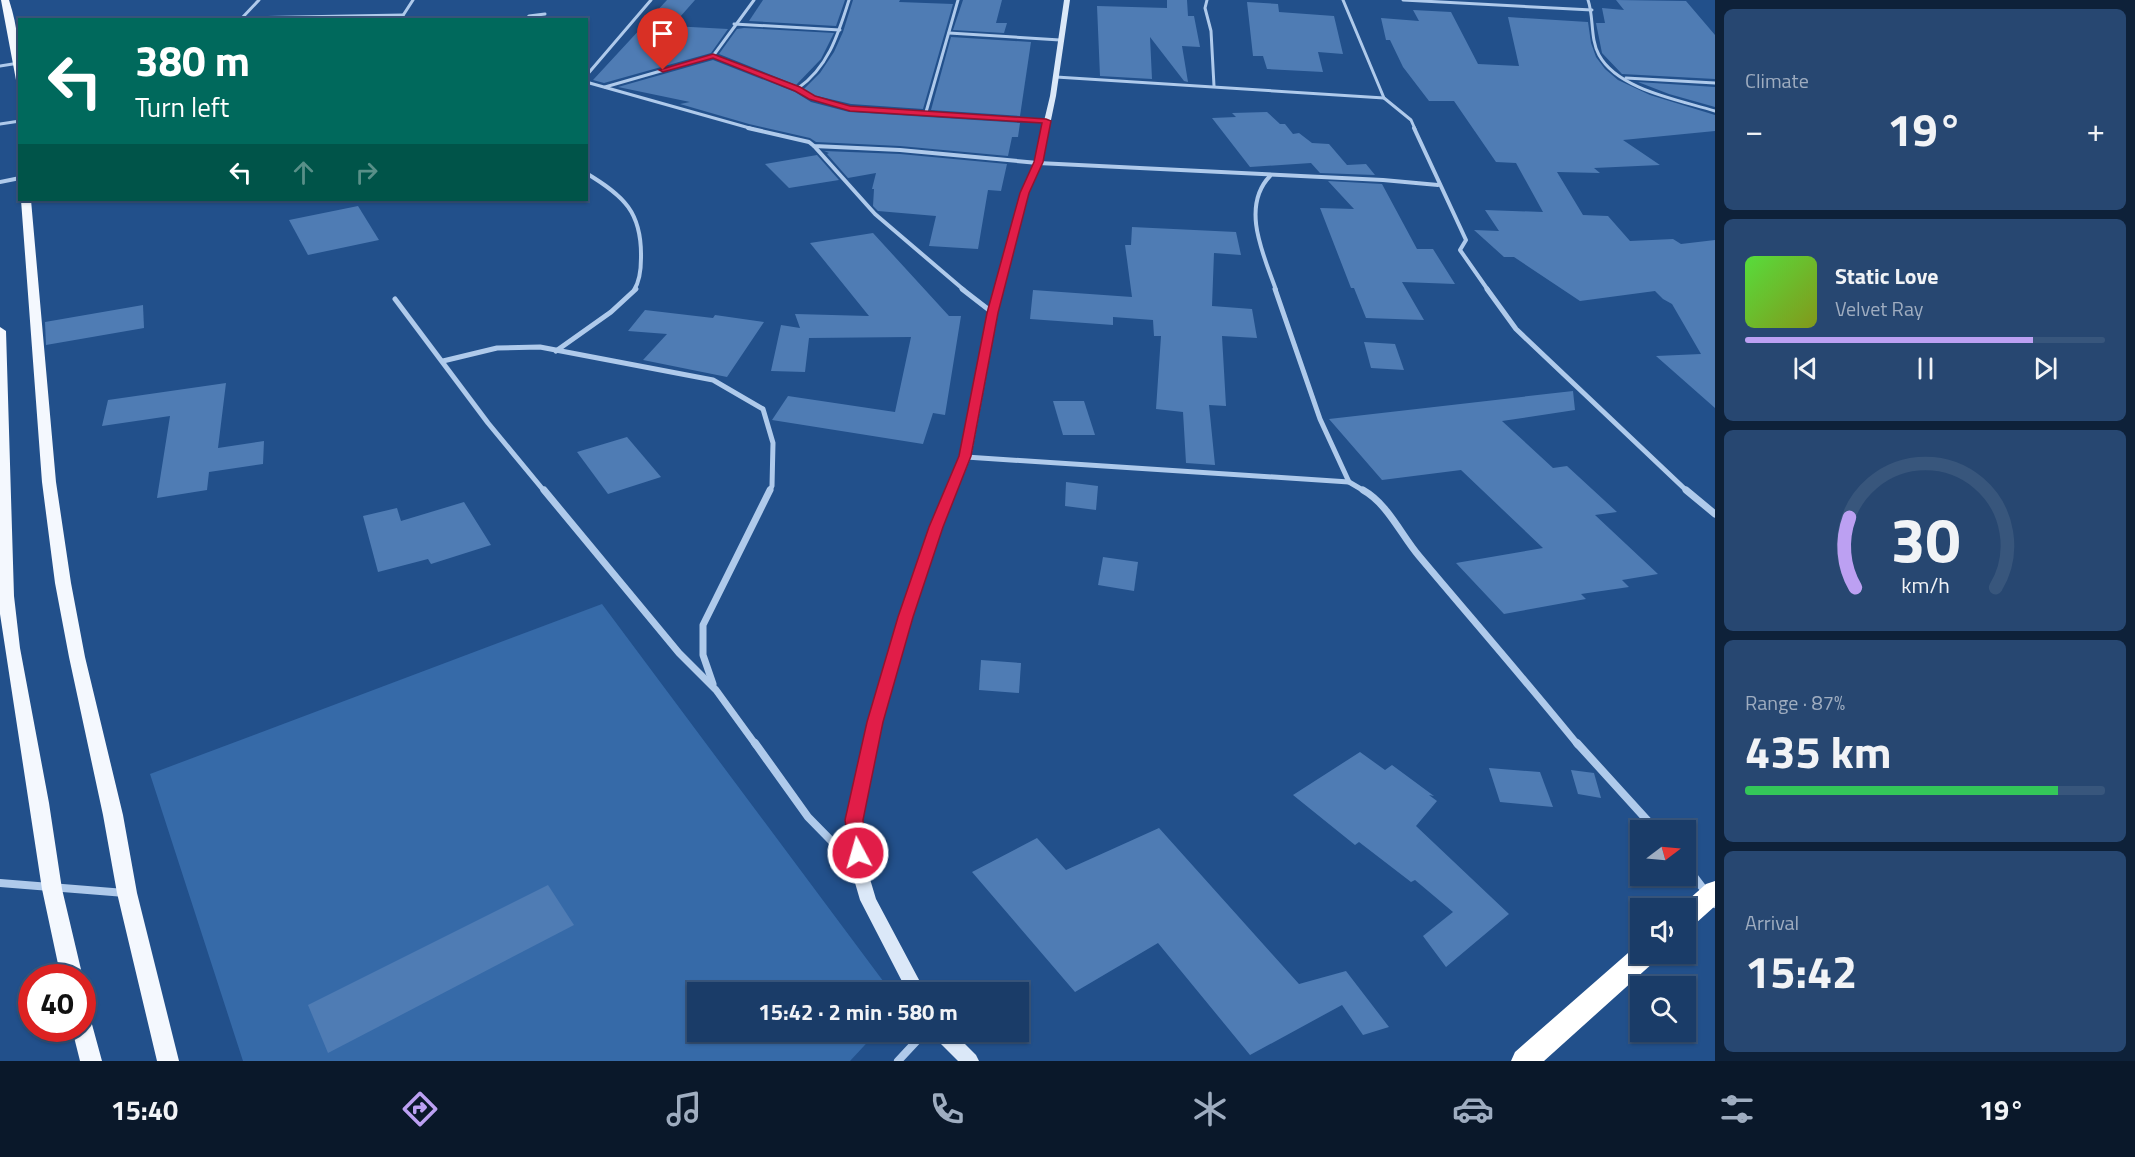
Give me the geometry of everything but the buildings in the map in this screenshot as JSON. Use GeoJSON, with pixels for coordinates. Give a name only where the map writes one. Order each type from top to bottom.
{"type":"FeatureCollection","features":[{"type":"Feature","properties":{"kind":"highway"},"geometry":{"type":"LineString","coordinates":[[1696,910],[1713,898]]}},
{"type":"Feature","properties":{"kind":"highway"},"geometry":{"type":"LineString","coordinates":[[1525,1061],[1634,964]]}},
{"type":"Feature","properties":{"kind":"main road"},"geometry":{"type":"LineString","coordinates":[[5,0],[18,58]]}},
{"type":"Feature","properties":{"kind":"main road"},"geometry":{"type":"LineString","coordinates":[[26,201],[49,482],[60,561],[77,657],[113,815],[127,893],[168,1061]]}},
{"type":"Feature","properties":{"kind":"main road"},"geometry":{"type":"LineString","coordinates":[[0,331],[3,597],[40,803],[52,889],[69,964]]}},
{"type":"Feature","properties":{"kind":"main road"},"geometry":{"type":"LineString","coordinates":[[86,1042],[91,1061]]}},
{"type":"Feature","properties":{"kind":"street"},"geometry":{"type":"LineString","coordinates":[[242,18],[259,0]]}},
{"type":"Feature","properties":{"kind":"street"},"geometry":{"type":"LineString","coordinates":[[401,18],[413,0]]}},
{"type":"Feature","properties":{"kind":"street"},"geometry":{"type":"LineString","coordinates":[[588,74],[651,0]]}},
{"type":"Feature","properties":{"kind":"street"},"geometry":{"type":"LineString","coordinates":[[713,56],[754,0]]}},
{"type":"Feature","properties":{"kind":"street"},"geometry":{"type":"LineString","coordinates":[[797,89],[812,80],[827,59],[840,30],[849,0]]}},
{"type":"Feature","properties":{"kind":"street"},"geometry":{"type":"LineString","coordinates":[[926,112],[958,0]]}},
{"type":"Feature","properties":{"kind":"street"},"geometry":{"type":"LineString","coordinates":[[911,982],[868,900],[860,869],[854,820],[875,722],[906,617],[936,527],[965,456],[993,313],[1025,193],[1038,162],[1056,76],[1067,0]]}},
{"type":"Feature","properties":{"kind":"street"},"geometry":{"type":"LineString","coordinates":[[1207,0],[1204,8],[1211,31],[1214,86]]}},
{"type":"Feature","properties":{"kind":"street"},"geometry":{"type":"LineString","coordinates":[[1343,0],[1384,98],[1411,120],[1433,167],[1438,185],[1462,228],[1466,240],[1460,250],[1516,329],[1680,485],[1715,514]]}},
{"type":"Feature","properties":{"kind":"street"},"geometry":{"type":"LineString","coordinates":[[1403,0],[1592,10]]}},
{"type":"Feature","properties":{"kind":"street"},"geometry":{"type":"LineString","coordinates":[[1588,0],[1592,10],[1598,52],[1609,69],[1623,78],[1715,111]]}},
{"type":"Feature","properties":{"kind":"street"},"geometry":{"type":"LineString","coordinates":[[528,18],[545,14]]}},
{"type":"Feature","properties":{"kind":"street"},"geometry":{"type":"LineString","coordinates":[[282,18],[403,15]]}},
{"type":"Feature","properties":{"kind":"street"},"geometry":{"type":"LineString","coordinates":[[735,24],[840,30]]}},
{"type":"Feature","properties":{"kind":"street"},"geometry":{"type":"LineString","coordinates":[[949,33],[1060,40]]}},
{"type":"Feature","properties":{"kind":"street"},"geometry":{"type":"LineString","coordinates":[[603,87],[713,56],[797,89],[812,98],[850,108],[1046,121]]}},
{"type":"Feature","properties":{"kind":"street"},"geometry":{"type":"LineString","coordinates":[[0,66],[18,63]]}},
{"type":"Feature","properties":{"kind":"street"},"geometry":{"type":"LineString","coordinates":[[1056,76],[1384,98]]}},
{"type":"Feature","properties":{"kind":"street"},"geometry":{"type":"LineString","coordinates":[[1623,78],[1715,83]]}},
{"type":"Feature","properties":{"kind":"street"},"geometry":{"type":"LineString","coordinates":[[588,83],[760,131],[809,142],[843,183],[875,216],[993,313]]}},
{"type":"Feature","properties":{"kind":"street"},"geometry":{"type":"LineString","coordinates":[[0,124],[18,121]]}},
{"type":"Feature","properties":{"kind":"street"},"geometry":{"type":"LineString","coordinates":[[814,146],[900,150],[1038,162],[1270,176],[1383,180],[1438,185]]}},
{"type":"Feature","properties":{"kind":"street"},"geometry":{"type":"LineString","coordinates":[[556,351],[611,311],[636,287],[641,266],[642,240],[639,221],[623,199],[588,174]]}},
{"type":"Feature","properties":{"kind":"street"},"geometry":{"type":"LineString","coordinates":[[1270,176],[1262,183],[1257,207],[1256,233],[1320,419],[1349,482]]}},
{"type":"Feature","properties":{"kind":"street"},"geometry":{"type":"LineString","coordinates":[[0,182],[18,178]]}},
{"type":"Feature","properties":{"kind":"street"},"geometry":{"type":"LineString","coordinates":[[395,299],[488,423],[679,653],[716,690]]}},
{"type":"Feature","properties":{"kind":"street"},"geometry":{"type":"LineString","coordinates":[[443,361],[482,351],[511,347],[540,347],[713,380],[764,409],[773,443],[772,486],[703,625],[700,645],[706,671],[716,690],[808,817],[860,869]]}},
{"type":"Feature","properties":{"kind":"street"},"geometry":{"type":"LineString","coordinates":[[965,456],[1239,472],[1349,482],[1375,496],[1417,554],[1508,658],[1581,748],[1647,820]]}},
{"type":"Feature","properties":{"kind":"street"},"geometry":{"type":"LineString","coordinates":[[1696,878],[1713,898]]}},
{"type":"Feature","properties":{"kind":"street"},"geometry":{"type":"LineString","coordinates":[[0,883],[52,889],[127,893]]}},
{"type":"Feature","properties":{"kind":"street"},"geometry":{"type":"LineString","coordinates":[[898,1061],[916,1042]]}},
{"type":"Feature","properties":{"kind":"street"},"geometry":{"type":"LineString","coordinates":[[951,1042],[970,1061]]}},
{"type":"Feature","properties":{"kind":"shaded area"},"geometry":{"type":"Polygon","coordinates":[[[602,604],[884,982],[687,982],[687,1042],[868,1042],[850,1061],[243,1061],[150,774],[602,604]]]}},
{"type":"Feature","properties":{"kind":"route"},"geometry":{"type":"LineString","coordinates":[[663,70],[713,56],[797,89],[812,98],[850,108],[1046,121],[1038,162],[1025,193],[993,313],[965,456],[936,527],[875,722],[854,820],[858,853]]}}]}
